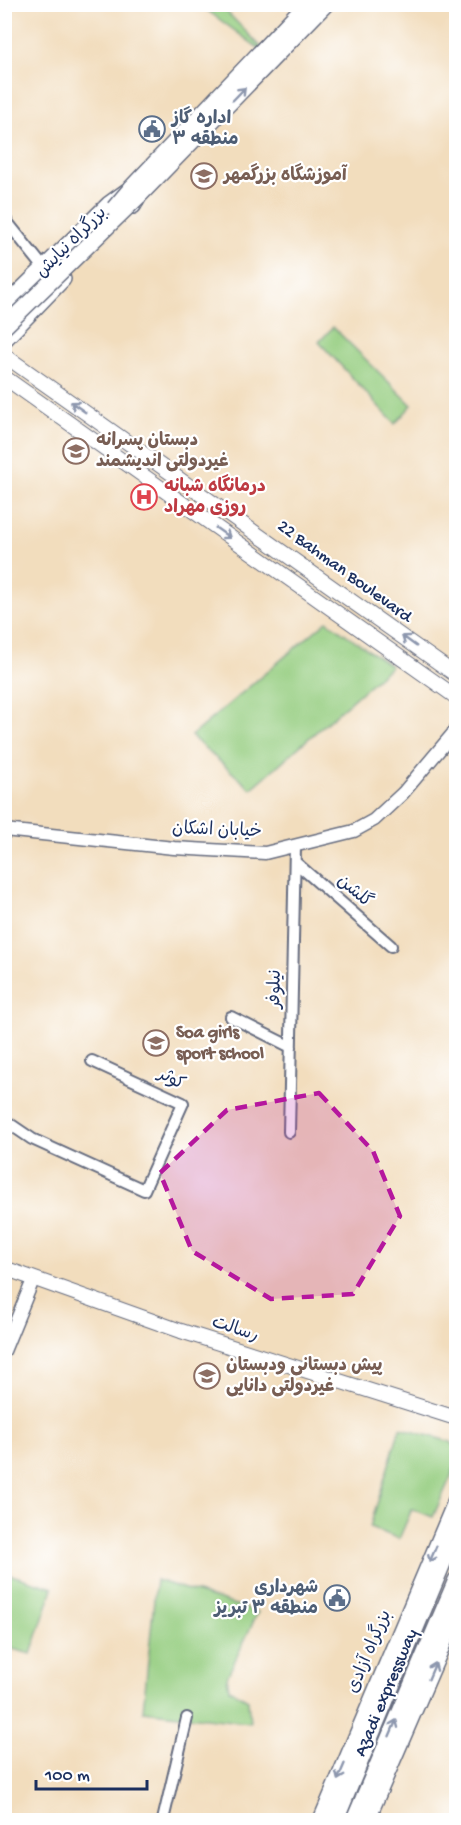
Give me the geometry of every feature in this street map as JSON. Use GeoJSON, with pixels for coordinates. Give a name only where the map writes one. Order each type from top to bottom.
{"type":"FeatureCollection","features":[{"type":"Feature","properties":{"kind":"highway"},"geometry":{"type":"LineString","coordinates":[[4,327],[135,192],[306,4]]}},
{"type":"Feature","properties":{"kind":"highway"},"geometry":{"type":"LineString","coordinates":[[4,316],[135,192],[326,4]]}},
{"type":"Feature","properties":{"kind":"highway","name":"بزرگراه نیایش"},"geometry":{"type":"LineString","coordinates":[[4,308],[109,204],[135,192]]}},
{"type":"Feature","properties":{"kind":"highway","name":"بزرگراه نیایش"},"geometry":{"type":"LineString","coordinates":[[4,340],[125,218],[135,192]]}},
{"type":"Feature","properties":{"kind":"highway"},"geometry":{"type":"LineString","coordinates":[[18,294],[34,309]]}},
{"type":"Feature","properties":{"kind":"highway","name":"بزرگراه آزادی"},"geometry":{"type":"LineString","coordinates":[[321,1821],[456,1500]]}},
{"type":"Feature","properties":{"kind":"highway","name":"Azadi expressway"},"geometry":{"type":"LineString","coordinates":[[336,1821],[456,1532]]}},
{"type":"Feature","properties":{"kind":"highway","name":"Azadi expressway"},"geometry":{"type":"LineString","coordinates":[[354,1821],[456,1580]]}},
{"type":"Feature","properties":{"kind":"highway"},"geometry":{"type":"LineString","coordinates":[[367,1821],[456,1614]]}},
{"type":"Feature","properties":{"kind":"main road","name":"22 Bahman Boulevard"},"geometry":{"type":"LineString","coordinates":[[4,355],[456,675]]}},
{"type":"Feature","properties":{"kind":"main road","name":"22 Bahman Boulevard"},"geometry":{"type":"LineString","coordinates":[[4,377],[456,697]]}},
{"type":"Feature","properties":{"kind":"main road","name":"خیابان اشکان"},"geometry":{"type":"LineString","coordinates":[[4,830],[207,850],[265,853],[354,831],[374,820],[403,794],[456,730]]}},
{"type":"Feature","properties":{"kind":"main road","name":"رسالت"},"geometry":{"type":"LineString","coordinates":[[4,1268],[33,1280],[314,1375],[456,1418]]}},
{"type":"Feature","properties":{"kind":"main road"},"geometry":{"type":"LineString","coordinates":[[4,1351],[33,1280]]}},
{"type":"Feature","properties":{"kind":"street"},"geometry":{"type":"LineString","coordinates":[[4,218],[44,268]]}},
{"type":"Feature","properties":{"kind":"street","name":"نیلوفر"},"geometry":{"type":"LineString","coordinates":[[289,1132],[295,846]]}},
{"type":"Feature","properties":{"kind":"street","name":"گلشن"},"geometry":{"type":"LineString","coordinates":[[295,862],[391,946]]}},
{"type":"Feature","properties":{"kind":"street"},"geometry":{"type":"LineString","coordinates":[[231,1017],[291,1047]]}},
{"type":"Feature","properties":{"kind":"street","name":"کوثر"},"geometry":{"type":"LineString","coordinates":[[4,1120],[32,1139],[144,1190],[183,1103],[92,1060]]}},
{"type":"Feature","properties":{"kind":"street"},"geometry":{"type":"LineString","coordinates":[[163,1821],[187,1718]]}},
{"type":"Feature","properties":{"kind":"highlighted area"},"geometry":{"type":"Polygon","coordinates":[[[319,1093],[373,1151],[400,1216],[353,1294],[271,1299],[192,1251],[160,1173],[227,1110],[319,1093]]]}},
{"type":"Feature","properties":{"kind":"green space"},"geometry":{"type":"Polygon","coordinates":[[[200,5],[220,5],[273,59],[200,5]]]}},
{"type":"Feature","properties":{"kind":"green space"},"geometry":{"type":"Polygon","coordinates":[[[333,327],[412,405],[395,424],[319,342],[333,327]]]}},
{"type":"Feature","properties":{"kind":"green space"},"geometry":{"type":"Polygon","coordinates":[[[327,621],[391,666],[251,789],[191,736],[327,621]]]}},
{"type":"Feature","properties":{"kind":"green space"},"geometry":{"type":"Polygon","coordinates":[[[400,1428],[451,1442],[456,1448],[456,1465],[433,1517],[412,1509],[399,1539],[370,1527],[400,1428]]]}},
{"type":"Feature","properties":{"kind":"green space"},"geometry":{"type":"Polygon","coordinates":[[[5,1573],[53,1588],[31,1654],[5,1647],[5,1573]]]}},
{"type":"Feature","properties":{"kind":"green space"},"geometry":{"type":"Polygon","coordinates":[[[156,1580],[258,1612],[227,1677],[229,1689],[248,1700],[250,1723],[143,1711],[156,1580]]]}},
{"type":"Feature","properties":{"kind":"place","name":"اداره گاز منطقه ۳"},"geometry":{"type":"Point","coordinates":[152,129]}},
{"type":"Feature","properties":{"kind":"place","name":"آموزشگاه بزرگمهر"},"geometry":{"type":"Point","coordinates":[204,176]}},
{"type":"Feature","properties":{"kind":"place","name":"دبستان پسرانه غیردولتی اندیشمند"},"geometry":{"type":"Point","coordinates":[76,451]}},
{"type":"Feature","properties":{"kind":"place","name":"درمانگاه شبانه روزی مهراد"},"geometry":{"type":"Point","coordinates":[144,497]}},
{"type":"Feature","properties":{"kind":"place","name":"Soa girls sport school"},"geometry":{"type":"Point","coordinates":[156,1043]}},
{"type":"Feature","properties":{"kind":"place","name":"پیش دبستانی ودبستان غیردولتی دانایی"},"geometry":{"type":"Point","coordinates":[207,1376]}},
{"type":"Feature","properties":{"kind":"place","name":"شهرداری منطقه ۳ تبریز"},"geometry":{"type":"Point","coordinates":[337,1598]}}]}
